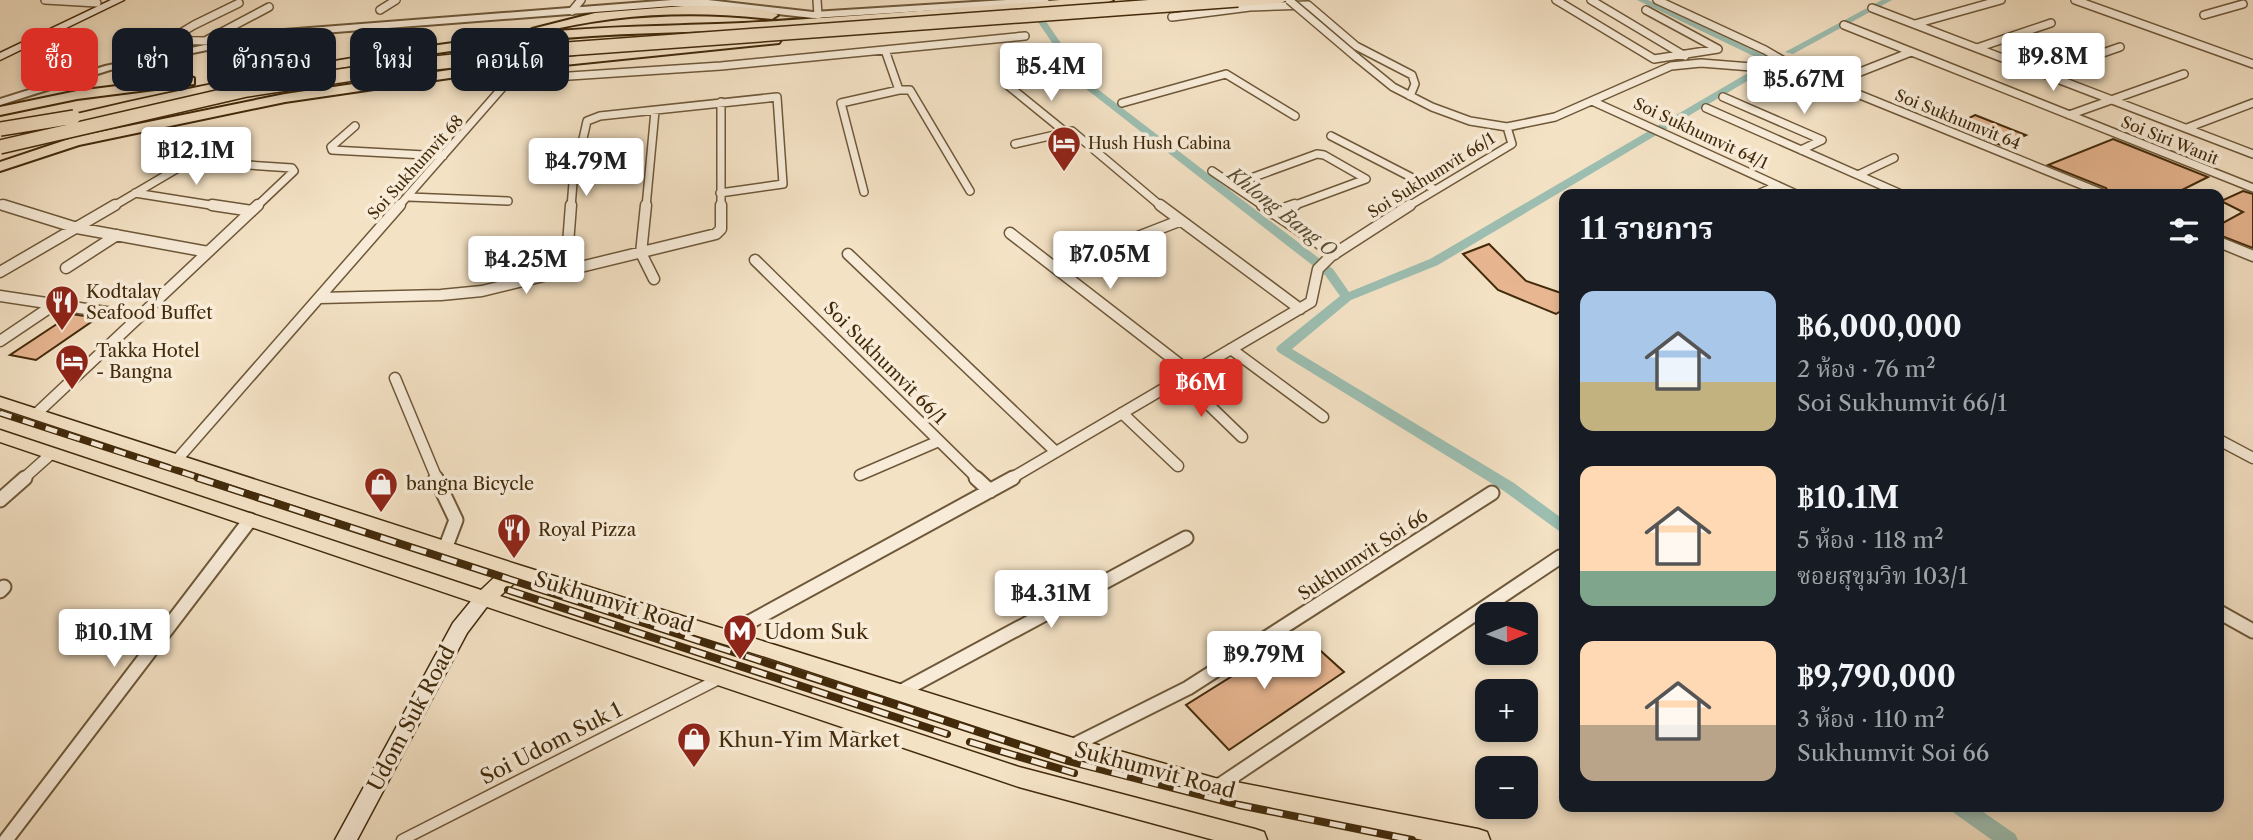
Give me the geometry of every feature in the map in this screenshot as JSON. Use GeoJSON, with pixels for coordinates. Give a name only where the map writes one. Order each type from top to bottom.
{"type":"FeatureCollection","features":[{"type":"Feature","properties":{"kind":"highway"},"geometry":{"type":"LineString","coordinates":[[569,35],[1107,0]]}},
{"type":"Feature","properties":{"kind":"highway"},"geometry":{"type":"LineString","coordinates":[[0,138],[250,82],[407,58],[557,44],[1155,0]]}},
{"type":"Feature","properties":{"kind":"highway"},"geometry":{"type":"LineString","coordinates":[[0,149],[247,90],[406,66],[567,49],[1238,0]]}},
{"type":"Feature","properties":{"kind":"highway"},"geometry":{"type":"LineString","coordinates":[[569,56],[1281,0]]}},
{"type":"Feature","properties":{"kind":"highway"},"geometry":{"type":"LineString","coordinates":[[535,28],[570,15],[667,9],[703,9],[821,18]]}},
{"type":"Feature","properties":{"kind":"highway"},"geometry":{"type":"LineString","coordinates":[[0,167],[75,141],[285,98],[477,70],[775,40]]}},
{"type":"Feature","properties":{"kind":"highway"},"geometry":{"type":"LineString","coordinates":[[0,111],[77,95],[451,48]]}},
{"type":"Feature","properties":{"kind":"highway"},"geometry":{"type":"LineString","coordinates":[[336,64],[343,63]]}},
{"type":"Feature","properties":{"kind":"highway"},"geometry":{"type":"LineString","coordinates":[[0,149],[253,94],[451,66]]}},
{"type":"Feature","properties":{"kind":"highway"},"geometry":{"type":"LineString","coordinates":[[0,129],[72,117],[196,105],[451,69]]}},
{"type":"Feature","properties":{"kind":"highway"},"geometry":{"type":"LineString","coordinates":[[0,119],[60,106],[207,84]]}},
{"type":"Feature","properties":{"kind":"highway"},"geometry":{"type":"LineString","coordinates":[[0,138],[207,88]]}},
{"type":"Feature","properties":{"kind":"main road"},"geometry":{"type":"LineString","coordinates":[[61,28],[119,0]]}},
{"type":"Feature","properties":{"kind":"main road"},"geometry":{"type":"LineString","coordinates":[[46,28],[100,2]]}},
{"type":"Feature","properties":{"kind":"main road"},"geometry":{"type":"LineString","coordinates":[[0,49],[21,39]]}},
{"type":"Feature","properties":{"kind":"main road"},"geometry":{"type":"LineString","coordinates":[[0,57],[21,47]]}},
{"type":"Feature","properties":{"kind":"main road","name":"Sukhumvit Road"},"geometry":{"type":"LineString","coordinates":[[0,402],[445,549],[1070,747],[1215,788],[1478,840]]}},
{"type":"Feature","properties":{"kind":"main road","name":"Sukhumvit Road"},"geometry":{"type":"LineString","coordinates":[[0,436],[717,680],[1018,777],[1255,840]]}},
{"type":"Feature","properties":{"kind":"main road"},"geometry":{"type":"LineString","coordinates":[[146,484],[175,461]]}},
{"type":"Feature","properties":{"kind":"main road"},"geometry":{"type":"LineString","coordinates":[[483,600],[515,571]]}},
{"type":"Feature","properties":{"kind":"main road","name":"Udom Suk Road"},"geometry":{"type":"LineString","coordinates":[[346,840],[460,628],[483,600]]}},
{"type":"Feature","properties":{"kind":"street"},"geometry":{"type":"LineString","coordinates":[[45,0],[100,2]]}},
{"type":"Feature","properties":{"kind":"street"},"geometry":{"type":"LineString","coordinates":[[380,10],[396,0]]}},
{"type":"Feature","properties":{"kind":"street"},"geometry":{"type":"LineString","coordinates":[[570,15],[581,0]]}},
{"type":"Feature","properties":{"kind":"street"},"geometry":{"type":"LineString","coordinates":[[817,0],[821,18]]}},
{"type":"Feature","properties":{"kind":"street"},"geometry":{"type":"LineString","coordinates":[[193,50],[271,34],[570,15],[708,1],[821,18],[930,3],[1045,0]]}},
{"type":"Feature","properties":{"kind":"street","name":"Soi Sukhumvit 66/1"},"geometry":{"type":"LineString","coordinates":[[1289,0],[1393,87],[1470,121],[1507,127],[1512,144],[1434,189],[1333,255],[1318,269],[1311,302],[1300,309]]}},
{"type":"Feature","properties":{"kind":"street"},"geometry":{"type":"LineString","coordinates":[[1556,0],[1654,59],[1718,50],[1646,10]]}},
{"type":"Feature","properties":{"kind":"street"},"geometry":{"type":"LineString","coordinates":[[1591,0],[1696,63]]}},
{"type":"Feature","properties":{"kind":"street","name":"Soi Sukhumvit 64"},"geometry":{"type":"LineString","coordinates":[[1657,0],[1763,49],[1801,71],[2092,189]]}},
{"type":"Feature","properties":{"kind":"street"},"geometry":{"type":"LineString","coordinates":[[1915,24],[2001,0]]}},
{"type":"Feature","properties":{"kind":"street"},"geometry":{"type":"LineString","coordinates":[[2075,0],[2253,64]]}},
{"type":"Feature","properties":{"kind":"street"},"geometry":{"type":"LineString","coordinates":[[2230,0],[2253,8]]}},
{"type":"Feature","properties":{"kind":"street"},"geometry":{"type":"LineString","coordinates":[[190,28],[239,3]]}},
{"type":"Feature","properties":{"kind":"street"},"geometry":{"type":"LineString","coordinates":[[1172,17],[1250,7],[1308,5],[1356,46],[1412,75],[1415,84],[1410,96]]}},
{"type":"Feature","properties":{"kind":"street"},"geometry":{"type":"LineString","coordinates":[[2204,15],[2243,5]]}},
{"type":"Feature","properties":{"kind":"street"},"geometry":{"type":"LineString","coordinates":[[193,41],[205,41],[269,7]]}},
{"type":"Feature","properties":{"kind":"street","name":"Soi Siri Wanit"},"geometry":{"type":"LineString","coordinates":[[1872,8],[2253,154]]}},
{"type":"Feature","properties":{"kind":"street"},"geometry":{"type":"LineString","coordinates":[[1977,48],[2051,23]]}},
{"type":"Feature","properties":{"kind":"street","name":"Soi Siri Wanit"},"geometry":{"type":"LineString","coordinates":[[1844,25],[2253,188]]}},
{"type":"Feature","properties":{"kind":"street","name":"Soi Sukhumvit 68"},"geometry":{"type":"LineString","coordinates":[[175,461],[509,80],[685,69],[1025,36]]}},
{"type":"Feature","properties":{"kind":"street"},"geometry":{"type":"LineString","coordinates":[[2045,74],[2120,47]]}},
{"type":"Feature","properties":{"kind":"street"},"geometry":{"type":"LineString","coordinates":[[885,50],[899,90]]}},
{"type":"Feature","properties":{"kind":"street"},"geometry":{"type":"LineString","coordinates":[[1832,83],[1911,52]]}},
{"type":"Feature","properties":{"kind":"street"},"geometry":{"type":"LineString","coordinates":[[685,69],[688,58]]}},
{"type":"Feature","properties":{"kind":"street","name":"Soi Sukhumvit 64"},"geometry":{"type":"LineString","coordinates":[[1507,127],[1555,117],[1671,66],[1696,63],[1748,65],[1801,71]]}},
{"type":"Feature","properties":{"kind":"street"},"geometry":{"type":"LineString","coordinates":[[0,102],[112,68]]}},
{"type":"Feature","properties":{"kind":"street"},"geometry":{"type":"LineString","coordinates":[[1037,74],[1008,79],[1005,83],[1064,131]]}},
{"type":"Feature","properties":{"kind":"street"},"geometry":{"type":"LineString","coordinates":[[1122,103],[1226,74],[1295,116]]}},
{"type":"Feature","properties":{"kind":"street"},"geometry":{"type":"LineString","coordinates":[[2069,115],[2184,74]]}},
{"type":"Feature","properties":{"kind":"street"},"geometry":{"type":"LineString","coordinates":[[864,192],[841,103],[899,90],[908,90],[912,94],[970,191]]}},
{"type":"Feature","properties":{"kind":"street"},"geometry":{"type":"LineString","coordinates":[[1723,97],[1822,140]]}},
{"type":"Feature","properties":{"kind":"street"},"geometry":{"type":"LineString","coordinates":[[566,270],[573,183],[585,124],[600,116],[779,98],[783,182],[780,186],[720,193]]}},
{"type":"Feature","properties":{"kind":"street","name":"Soi Sukhumvit 64/1"},"geometry":{"type":"LineString","coordinates":[[1592,101],[1784,189]]}},
{"type":"Feature","properties":{"kind":"street"},"geometry":{"type":"LineString","coordinates":[[320,298],[464,293],[641,253],[720,232],[720,102]]}},
{"type":"Feature","properties":{"kind":"street"},"geometry":{"type":"LineString","coordinates":[[2187,128],[2253,103]]}},
{"type":"Feature","properties":{"kind":"street"},"geometry":{"type":"LineString","coordinates":[[1706,108],[1890,189]]}},
{"type":"Feature","properties":{"kind":"street"},"geometry":{"type":"LineString","coordinates":[[654,279],[641,253],[655,111]]}},
{"type":"Feature","properties":{"kind":"street"},"geometry":{"type":"LineString","coordinates":[[355,126],[331,147],[332,150],[443,156]]}},
{"type":"Feature","properties":{"kind":"street"},"geometry":{"type":"LineString","coordinates":[[724,636],[990,491],[1300,309],[1179,221],[1072,131],[1016,144]]}},
{"type":"Feature","properties":{"kind":"street"},"geometry":{"type":"LineString","coordinates":[[1801,150],[1835,134]]}},
{"type":"Feature","properties":{"kind":"street"},"geometry":{"type":"LineString","coordinates":[[1331,136],[1434,189]]}},
{"type":"Feature","properties":{"kind":"street"},"geometry":{"type":"LineString","coordinates":[[1231,185],[1321,153],[1366,179],[1272,213]]}},
{"type":"Feature","properties":{"kind":"street"},"geometry":{"type":"LineString","coordinates":[[1858,175],[1894,158]]}},
{"type":"Feature","properties":{"kind":"street"},"geometry":{"type":"LineString","coordinates":[[0,272],[195,159],[292,168],[291,175],[36,414]]}},
{"type":"Feature","properties":{"kind":"street"},"geometry":{"type":"LineString","coordinates":[[1212,171],[1333,255]]}},
{"type":"Feature","properties":{"kind":"street"},"geometry":{"type":"LineString","coordinates":[[1769,189],[1776,186]]}},
{"type":"Feature","properties":{"kind":"street"},"geometry":{"type":"LineString","coordinates":[[135,193],[252,211]]}},
{"type":"Feature","properties":{"kind":"street"},"geometry":{"type":"LineString","coordinates":[[409,197],[508,201]]}},
{"type":"Feature","properties":{"kind":"street"},"geometry":{"type":"LineString","coordinates":[[0,204],[76,228],[208,252]]}},
{"type":"Feature","properties":{"kind":"street"},"geometry":{"type":"LineString","coordinates":[[1125,242],[1179,221]]}},
{"type":"Feature","properties":{"kind":"street"},"geometry":{"type":"LineString","coordinates":[[1010,233],[1186,376],[1242,437]]}},
{"type":"Feature","properties":{"kind":"street"},"geometry":{"type":"LineString","coordinates":[[66,268],[117,235]]}},
{"type":"Feature","properties":{"kind":"street"},"geometry":{"type":"LineString","coordinates":[[2224,244],[2253,256]]}},
{"type":"Feature","properties":{"kind":"street"},"geometry":{"type":"LineString","coordinates":[[848,254],[1056,452]]}},
{"type":"Feature","properties":{"kind":"street","name":"Soi Sukhumvit 66/1"},"geometry":{"type":"LineString","coordinates":[[755,260],[990,491]]}},
{"type":"Feature","properties":{"kind":"street"},"geometry":{"type":"LineString","coordinates":[[0,296],[139,317]]}},
{"type":"Feature","properties":{"kind":"street"},"geometry":{"type":"LineString","coordinates":[[0,341],[55,304]]}},
{"type":"Feature","properties":{"kind":"street"},"geometry":{"type":"LineString","coordinates":[[1231,349],[1323,417]]}},
{"type":"Feature","properties":{"kind":"street"},"geometry":{"type":"LineString","coordinates":[[395,378],[456,520],[445,549]]}},
{"type":"Feature","properties":{"kind":"street"},"geometry":{"type":"LineString","coordinates":[[1122,414],[1178,466]]}},
{"type":"Feature","properties":{"kind":"street"},"geometry":{"type":"LineString","coordinates":[[860,475],[939,441]]}},
{"type":"Feature","properties":{"kind":"street"},"geometry":{"type":"LineString","coordinates":[[2224,443],[2253,458]]}},
{"type":"Feature","properties":{"kind":"street"},"geometry":{"type":"LineString","coordinates":[[0,500],[51,454]]}},
{"type":"Feature","properties":{"kind":"street","name":"Sukhumvit Soi 66"},"geometry":{"type":"LineString","coordinates":[[1070,747],[1188,688],[1492,493]]}},
{"type":"Feature","properties":{"kind":"street"},"geometry":{"type":"LineString","coordinates":[[6,840],[250,520]]}},
{"type":"Feature","properties":{"kind":"street"},"geometry":{"type":"LineString","coordinates":[[900,692],[1186,538]]}},
{"type":"Feature","properties":{"kind":"street"},"geometry":{"type":"LineString","coordinates":[[1215,788],[1559,558]]}},
{"type":"Feature","properties":{"kind":"street"},"geometry":{"type":"LineString","coordinates":[[2224,615],[2253,631]]}},
{"type":"Feature","properties":{"kind":"street","name":"Soi Udom Suk 1"},"geometry":{"type":"LineString","coordinates":[[402,840],[717,680]]}},
{"type":"Feature","properties":{"kind":"building"},"geometry":{"type":"Polygon","coordinates":[[[1975,115],[2026,135],[2003,146],[1953,126],[1975,115]]]}},
{"type":"Feature","properties":{"kind":"building"},"geometry":{"type":"Polygon","coordinates":[[[2113,139],[2208,177],[2184,189],[2107,189],[2048,165],[2113,139]]]}},
{"type":"Feature","properties":{"kind":"building"},"geometry":{"type":"Polygon","coordinates":[[[2243,191],[2253,194],[2253,248],[2224,237],[2224,222],[2243,212],[2224,202],[2224,200],[2243,191]]]}},
{"type":"Feature","properties":{"kind":"building"},"geometry":{"type":"Polygon","coordinates":[[[1489,244],[1526,281],[1559,292],[1559,312],[1556,314],[1498,290],[1463,254],[1489,244]]]}},
{"type":"Feature","properties":{"kind":"building","name":"Kodtalay Seafood Buffet"},"geometry":{"type":"Polygon","coordinates":[[[72,314],[97,318],[36,360],[10,355],[72,314]]]}},
{"type":"Feature","properties":{"kind":"building"},"geometry":{"type":"Polygon","coordinates":[[[1301,633],[1344,672],[1229,750],[1186,705],[1301,633]]]}},
{"type":"Feature","properties":{"kind":"waterway"},"geometry":{"type":"LineString","coordinates":[[1641,0],[1773,62]]}},
{"type":"Feature","properties":{"kind":"waterway"},"geometry":{"type":"LineString","coordinates":[[1790,52],[1888,0]]}},
{"type":"Feature","properties":{"kind":"waterway","name":"Khlong Bang O"},"geometry":{"type":"LineString","coordinates":[[1042,22],[1084,83],[1329,272],[1347,297]]}},
{"type":"Feature","properties":{"kind":"waterway"},"geometry":{"type":"LineString","coordinates":[[1347,297],[1434,262],[1756,72]]}},
{"type":"Feature","properties":{"kind":"waterway","name":"Khlong Bang O"},"geometry":{"type":"LineString","coordinates":[[1347,297],[1283,349],[1509,487],[1559,523]]}},
{"type":"Feature","properties":{"kind":"waterway","name":"Khlong Bang O"},"geometry":{"type":"LineString","coordinates":[[1968,812],[2008,840]]}},
{"type":"Feature","properties":{"kind":"railway"},"geometry":{"type":"LineString","coordinates":[[0,413],[203,479]]}},
{"type":"Feature","properties":{"kind":"railway"},"geometry":{"type":"LineString","coordinates":[[198,478],[1068,761],[1239,805],[1412,840]]}},
{"type":"Feature","properties":{"kind":"railway"},"geometry":{"type":"LineString","coordinates":[[508,590],[947,734]]}},
{"type":"Feature","properties":{"kind":"railway"},"geometry":{"type":"LineString","coordinates":[[970,742],[1074,773]]}},
{"type":"Feature","properties":{"kind":"place","name":"Hush Hush Cabina"},"geometry":{"type":"Point","coordinates":[1064,173]}},
{"type":"Feature","properties":{"kind":"place","name":"Kodtalay Seafood Buffet"},"geometry":{"type":"Point","coordinates":[62,332]}},
{"type":"Feature","properties":{"kind":"place","name":"Takka Hotel - Bangna"},"geometry":{"type":"Point","coordinates":[72,391]}},
{"type":"Feature","properties":{"kind":"place","name":"bangna Bicycle"},"geometry":{"type":"Point","coordinates":[381,514]}},
{"type":"Feature","properties":{"kind":"place","name":"Royal Pizza"},"geometry":{"type":"Point","coordinates":[514,560]}},
{"type":"Feature","properties":{"kind":"place","name":"Udom Suk"},"geometry":{"type":"Point","coordinates":[740,661]}},
{"type":"Feature","properties":{"kind":"place","name":"Khun-Yim Market"},"geometry":{"type":"Point","coordinates":[694,769]}}]}
